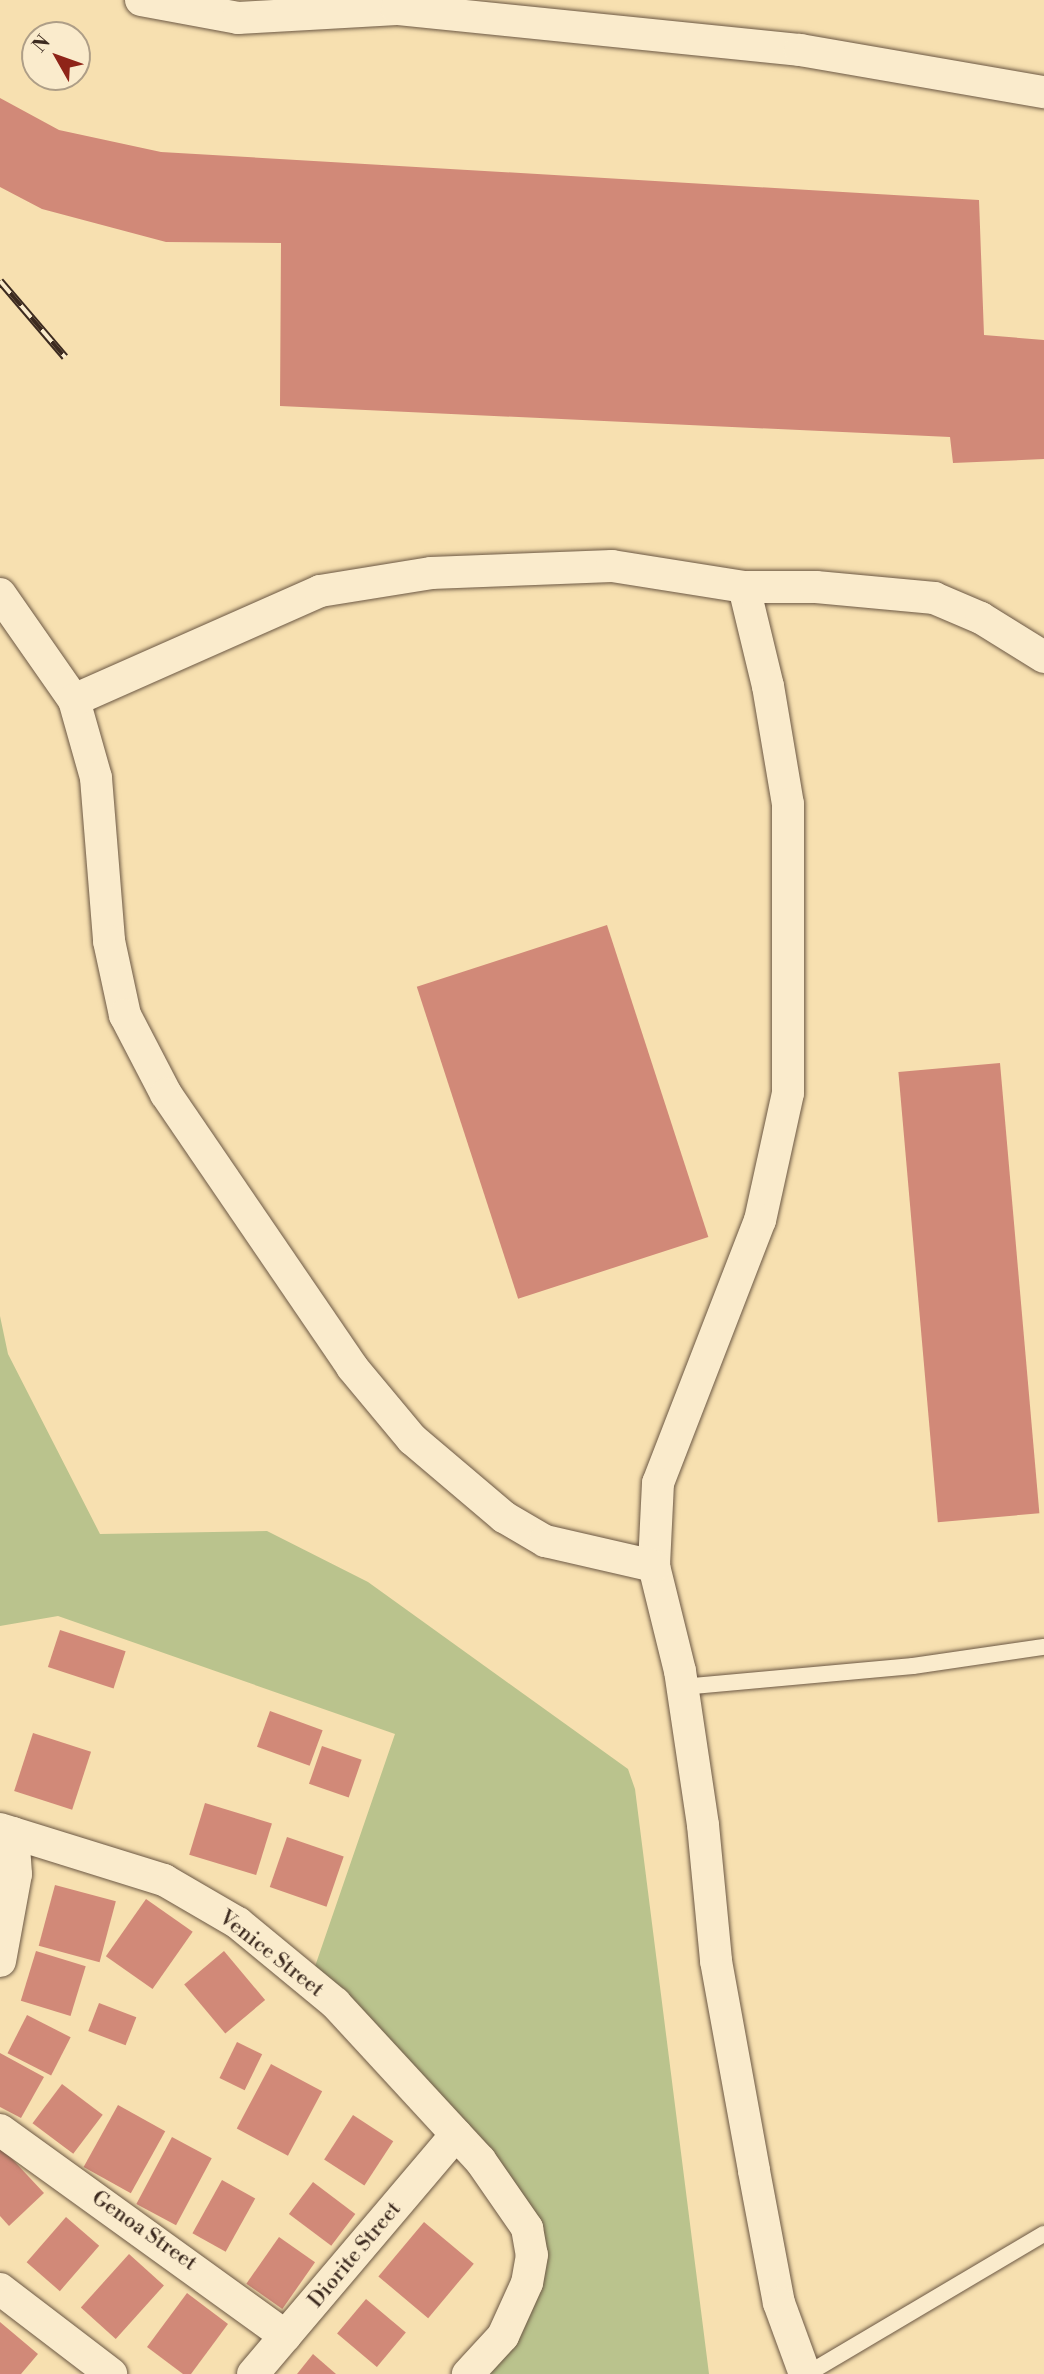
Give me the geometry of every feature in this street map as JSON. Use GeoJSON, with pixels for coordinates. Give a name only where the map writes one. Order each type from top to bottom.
{"type":"FeatureCollection","features":[{"type":"Feature","properties":{"kind":"street"},"geometry":{"type":"LineString","coordinates":[[141,0],[238,18],[397,9],[800,50],[1044,92]]}},
{"type":"Feature","properties":{"kind":"street"},"geometry":{"type":"LineString","coordinates":[[74,700],[136,668],[320,591],[431,573],[612,566],[744,587],[816,587],[934,598],[981,618],[1044,657]]}},
{"type":"Feature","properties":{"kind":"street"},"geometry":{"type":"LineString","coordinates":[[744,587],[768,685],[788,804],[788,1093],[760,1220],[658,1483],[654,1566],[682,1687],[703,1825],[718,1975],[779,2303],[806,2374]]}},
{"type":"Feature","properties":{"kind":"street"},"geometry":{"type":"LineString","coordinates":[[0,594],[74,700],[96,778],[108,941],[125,1015],[166,1094],[352,1367],[412,1439],[504,1517],[545,1541],[654,1566]]}},
{"type":"Feature","properties":{"kind":"street"},"geometry":{"type":"LineString","coordinates":[[0,1961],[16,1874],[7,1831]]}},
{"type":"Feature","properties":{"kind":"street","name":"Venice Street"},"geometry":{"type":"LineString","coordinates":[[7,1831],[164,1880],[238,1923],[335,2003],[457,2136],[527,2228],[533,2255],[527,2283],[503,2336],[468,2374]]}},
{"type":"Feature","properties":{"kind":"street","name":"Genoa Street"},"geometry":{"type":"LineString","coordinates":[[0,2130],[286,2336]]}},
{"type":"Feature","properties":{"kind":"street","name":"Diorite Street"},"geometry":{"type":"LineString","coordinates":[[254,2374],[457,2136]]}},
{"type":"Feature","properties":{"kind":"street"},"geometry":{"type":"LineString","coordinates":[[0,2289],[111,2374]]}},
{"type":"Feature","properties":{"kind":"lane"},"geometry":{"type":"LineString","coordinates":[[682,1687],[913,1666],[1044,1647]]}},
{"type":"Feature","properties":{"kind":"lane"},"geometry":{"type":"LineString","coordinates":[[806,2374],[1044,2234]]}},
{"type":"Feature","properties":{"kind":"green space"},"geometry":{"type":"Polygon","coordinates":[[[0,1316],[8,1354],[100,1534],[267,1531],[368,1582],[628,1769],[635,1789],[709,2374],[472,2374],[505,2338],[529,2227],[311,1978],[395,1734],[58,1616],[0,1626],[0,1316]]]}},
{"type":"Feature","properties":{"kind":"building"},"geometry":{"type":"Polygon","coordinates":[[[0,98],[59,130],[161,152],[979,200],[984,335],[1044,340],[1044,459],[953,463],[950,437],[280,406],[281,243],[166,242],[42,209],[0,187],[0,98]]]}},
{"type":"Feature","properties":{"kind":"building"},"geometry":{"type":"Polygon","coordinates":[[[607,925],[708,1237],[518,1299],[417,987],[607,925]]]}},
{"type":"Feature","properties":{"kind":"building"},"geometry":{"type":"Polygon","coordinates":[[[1000,1063],[1039,1513],[938,1522],[898,1072],[1000,1063]]]}},
{"type":"Feature","properties":{"kind":"building"},"geometry":{"type":"Polygon","coordinates":[[[60,1630],[126,1651],[114,1688],[48,1667],[60,1630]]]}},
{"type":"Feature","properties":{"kind":"building"},"geometry":{"type":"Polygon","coordinates":[[[270,1711],[323,1730],[310,1766],[257,1747],[270,1711]]]}},
{"type":"Feature","properties":{"kind":"building"},"geometry":{"type":"Polygon","coordinates":[[[33,1733],[91,1752],[72,1810],[14,1791],[33,1733]]]}},
{"type":"Feature","properties":{"kind":"building"},"geometry":{"type":"Polygon","coordinates":[[[322,1746],[362,1760],[349,1797],[309,1784],[322,1746]]]}},
{"type":"Feature","properties":{"kind":"building"},"geometry":{"type":"Polygon","coordinates":[[[205,1803],[272,1823],[256,1875],[189,1855],[205,1803]]]}},
{"type":"Feature","properties":{"kind":"building"},"geometry":{"type":"Polygon","coordinates":[[[287,1837],[344,1857],[326,1907],[270,1887],[287,1837]]]}},
{"type":"Feature","properties":{"kind":"building"},"geometry":{"type":"Polygon","coordinates":[[[55,1885],[116,1901],[100,1962],[39,1946],[55,1885]]]}},
{"type":"Feature","properties":{"kind":"building"},"geometry":{"type":"Polygon","coordinates":[[[146,1899],[193,1932],[153,1989],[106,1956],[146,1899]]]}},
{"type":"Feature","properties":{"kind":"building"},"geometry":{"type":"Polygon","coordinates":[[[36,1951],[86,1966],[71,2016],[21,2001],[36,1951]]]}},
{"type":"Feature","properties":{"kind":"building"},"geometry":{"type":"Polygon","coordinates":[[[224,1951],[265,2000],[225,2033],[184,1984],[224,1951]]]}},
{"type":"Feature","properties":{"kind":"building"},"geometry":{"type":"Polygon","coordinates":[[[99,2003],[136,2017],[126,2045],[88,2031],[99,2003]]]}},
{"type":"Feature","properties":{"kind":"building"},"geometry":{"type":"Polygon","coordinates":[[[27,2015],[71,2037],[51,2076],[7,2053],[27,2015]]]}},
{"type":"Feature","properties":{"kind":"building"},"geometry":{"type":"Polygon","coordinates":[[[237,2042],[262,2054],[245,2090],[219,2078],[237,2042]]]}},
{"type":"Feature","properties":{"kind":"building"},"geometry":{"type":"Polygon","coordinates":[[[0,2053],[44,2077],[21,2118],[0,2107],[0,2053]]]}},
{"type":"Feature","properties":{"kind":"building"},"geometry":{"type":"Polygon","coordinates":[[[271,2064],[322,2091],[288,2156],[237,2128],[271,2064]]]}},
{"type":"Feature","properties":{"kind":"building"},"geometry":{"type":"Polygon","coordinates":[[[62,2084],[103,2115],[73,2154],[33,2123],[62,2084]]]}},
{"type":"Feature","properties":{"kind":"building"},"geometry":{"type":"Polygon","coordinates":[[[118,2105],[165,2131],[131,2193],[84,2167],[118,2105]]]}},
{"type":"Feature","properties":{"kind":"building"},"geometry":{"type":"Polygon","coordinates":[[[353,2115],[393,2141],[364,2186],[324,2159],[353,2115]]]}},
{"type":"Feature","properties":{"kind":"building"},"geometry":{"type":"Polygon","coordinates":[[[172,2137],[212,2158],[176,2225],[136,2204],[172,2137]]]}},
{"type":"Feature","properties":{"kind":"building"},"geometry":{"type":"Polygon","coordinates":[[[0,2146],[44,2193],[9,2226],[0,2216],[0,2146]]]}},
{"type":"Feature","properties":{"kind":"building"},"geometry":{"type":"Polygon","coordinates":[[[222,2180],[255,2198],[226,2252],[192,2233],[222,2180]]]}},
{"type":"Feature","properties":{"kind":"building"},"geometry":{"type":"Polygon","coordinates":[[[313,2182],[355,2214],[331,2246],[289,2214],[313,2182]]]}},
{"type":"Feature","properties":{"kind":"building"},"geometry":{"type":"Polygon","coordinates":[[[66,2217],[99,2246],[60,2291],[27,2262],[66,2217]]]}},
{"type":"Feature","properties":{"kind":"building"},"geometry":{"type":"Polygon","coordinates":[[[424,2222],[474,2264],[428,2318],[378,2276],[424,2222]]]}},
{"type":"Feature","properties":{"kind":"building"},"geometry":{"type":"Polygon","coordinates":[[[279,2237],[315,2262],[282,2309],[246,2284],[279,2237]]]}},
{"type":"Feature","properties":{"kind":"building"},"geometry":{"type":"Polygon","coordinates":[[[129,2254],[164,2285],[116,2339],[81,2308],[129,2254]]]}},
{"type":"Feature","properties":{"kind":"building"},"geometry":{"type":"Polygon","coordinates":[[[187,2293],[228,2324],[191,2374],[183,2374],[147,2347],[187,2293]]]}},
{"type":"Feature","properties":{"kind":"building"},"geometry":{"type":"Polygon","coordinates":[[[366,2299],[406,2332],[377,2367],[337,2333],[366,2299]]]}},
{"type":"Feature","properties":{"kind":"building"},"geometry":{"type":"Polygon","coordinates":[[[0,2322],[38,2354],[21,2374],[0,2374],[0,2322]]]}},
{"type":"Feature","properties":{"kind":"building"},"geometry":{"type":"Polygon","coordinates":[[[313,2354],[336,2374],[297,2374],[313,2354]]]}},
{"type":"Feature","properties":{"kind":"railway"},"geometry":{"type":"LineString","coordinates":[[0,281],[65,357]]}}]}
